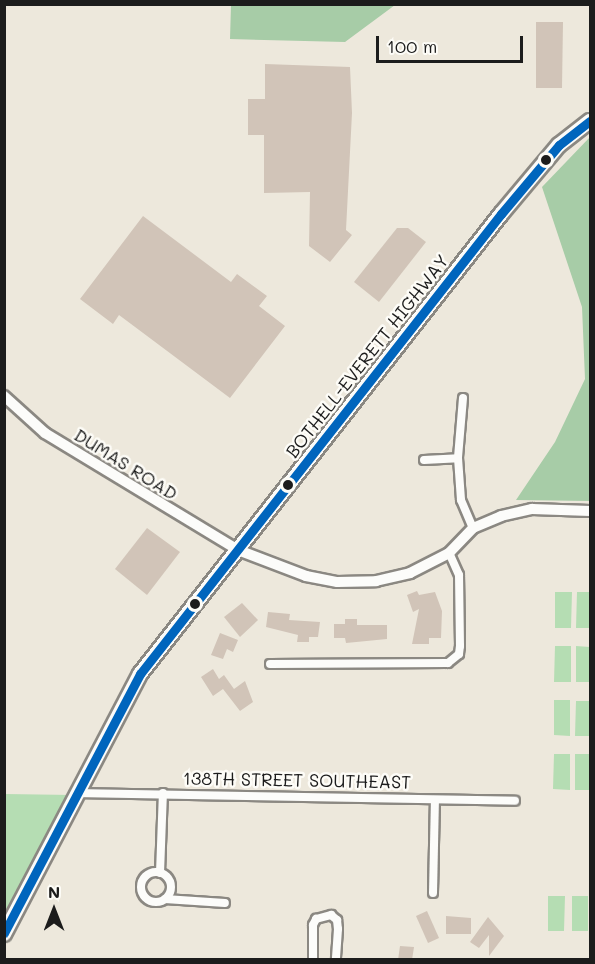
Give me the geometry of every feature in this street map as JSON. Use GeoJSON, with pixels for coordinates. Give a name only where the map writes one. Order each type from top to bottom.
{"type":"FeatureCollection","features":[{"type":"Feature","properties":{"kind":"main road","name":"BOTHELL-EVERETT HIGHWAY"},"geometry":{"type":"LineString","coordinates":[[4,934],[140,674],[508,205],[559,145],[591,121]]}},
{"type":"Feature","properties":{"kind":"street","name":"DUMAS ROAD"},"geometry":{"type":"LineString","coordinates":[[4,396],[45,433],[238,550],[306,576],[337,582],[376,580],[410,573],[449,553]]}},
{"type":"Feature","properties":{"kind":"street"},"geometry":{"type":"LineString","coordinates":[[463,398],[458,458],[461,500],[472,528]]}},
{"type":"Feature","properties":{"kind":"street"},"geometry":{"type":"LineString","coordinates":[[424,460],[458,458]]}},
{"type":"Feature","properties":{"kind":"street"},"geometry":{"type":"LineString","coordinates":[[270,664],[430,666],[448,663],[459,654],[460,646],[459,575],[449,553],[472,528],[532,509],[591,511]]}},
{"type":"Feature","properties":{"kind":"street","name":"138TH STREET SOUTHEAST"},"geometry":{"type":"LineString","coordinates":[[78,793],[515,801]]}},
{"type":"Feature","properties":{"kind":"street"},"geometry":{"type":"LineString","coordinates":[[160,873],[163,794]]}},
{"type":"Feature","properties":{"kind":"street"},"geometry":{"type":"LineString","coordinates":[[433,893],[435,800]]}},
{"type":"Feature","properties":{"kind":"street"},"geometry":{"type":"LineString","coordinates":[[160,873],[170,882],[165,899]]}},
{"type":"Feature","properties":{"kind":"street"},"geometry":{"type":"LineString","coordinates":[[160,873],[146,876],[141,889],[150,900],[225,903]]}},
{"type":"Feature","properties":{"kind":"street"},"geometry":{"type":"LineString","coordinates":[[313,960],[313,925],[316,919],[331,915],[337,920],[336,960]]}},
{"type":"Feature","properties":{"kind":"green space"},"geometry":{"type":"Polygon","coordinates":[[[231,4],[395,5],[345,42],[230,39],[231,4]]]}},
{"type":"Feature","properties":{"kind":"green space"},"geometry":{"type":"Polygon","coordinates":[[[590,137],[590,501],[516,500],[555,442],[585,379],[582,307],[542,187],[590,137]]]}},
{"type":"Feature","properties":{"kind":"green space"},"geometry":{"type":"Polygon","coordinates":[[[555,592],[572,592],[571,628],[555,628],[555,592]]]}},
{"type":"Feature","properties":{"kind":"green space"},"geometry":{"type":"Polygon","coordinates":[[[577,592],[590,592],[590,628],[576,628],[577,592]]]}},
{"type":"Feature","properties":{"kind":"green space"},"geometry":{"type":"Polygon","coordinates":[[[555,646],[571,646],[571,682],[554,682],[555,646]]]}},
{"type":"Feature","properties":{"kind":"green space"},"geometry":{"type":"Polygon","coordinates":[[[576,646],[590,647],[590,682],[576,682],[576,646]]]}},
{"type":"Feature","properties":{"kind":"green space"},"geometry":{"type":"Polygon","coordinates":[[[554,700],[570,700],[570,736],[554,735],[554,700]]]}},
{"type":"Feature","properties":{"kind":"green space"},"geometry":{"type":"Polygon","coordinates":[[[576,701],[590,701],[590,736],[575,736],[576,701]]]}},
{"type":"Feature","properties":{"kind":"green space"},"geometry":{"type":"Polygon","coordinates":[[[554,754],[570,754],[570,790],[553,789],[554,754]]]}},
{"type":"Feature","properties":{"kind":"green space"},"geometry":{"type":"Polygon","coordinates":[[[575,754],[590,754],[590,790],[575,790],[575,754]]]}},
{"type":"Feature","properties":{"kind":"green space"},"geometry":{"type":"Polygon","coordinates":[[[5,794],[73,795],[5,926],[5,794]]]}},
{"type":"Feature","properties":{"kind":"green space"},"geometry":{"type":"Polygon","coordinates":[[[548,896],[565,896],[564,931],[548,931],[548,896]]]}},
{"type":"Feature","properties":{"kind":"green space"},"geometry":{"type":"Polygon","coordinates":[[[572,896],[588,896],[588,931],[572,931],[572,896]]]}},
{"type":"Feature","properties":{"kind":"building"},"geometry":{"type":"Polygon","coordinates":[[[536,22],[563,22],[562,88],[536,88],[536,22]]]}},
{"type":"Feature","properties":{"kind":"building"},"geometry":{"type":"Polygon","coordinates":[[[265,64],[350,67],[352,113],[346,230],[352,235],[330,262],[309,246],[310,192],[264,193],[264,135],[248,135],[248,99],[265,99],[265,64]]]}},
{"type":"Feature","properties":{"kind":"building"},"geometry":{"type":"Polygon","coordinates":[[[143,216],[231,282],[237,274],[267,296],[259,306],[285,326],[230,398],[119,315],[113,324],[80,299],[143,216]]]}},
{"type":"Feature","properties":{"kind":"building"},"geometry":{"type":"Polygon","coordinates":[[[397,228],[408,228],[426,242],[379,302],[354,282],[397,228]]]}},
{"type":"Feature","properties":{"kind":"building"},"geometry":{"type":"Polygon","coordinates":[[[147,528],[180,552],[147,595],[115,569],[147,528]]]}},
{"type":"Feature","properties":{"kind":"building"},"geometry":{"type":"Polygon","coordinates":[[[417,591],[419,595],[435,592],[442,611],[441,638],[429,638],[429,644],[412,644],[419,609],[413,612],[407,595],[417,591]]]}},
{"type":"Feature","properties":{"kind":"building"},"geometry":{"type":"Polygon","coordinates":[[[242,603],[258,620],[240,637],[224,617],[242,603]]]}},
{"type":"Feature","properties":{"kind":"building"},"geometry":{"type":"Polygon","coordinates":[[[268,612],[290,614],[289,620],[320,622],[318,637],[309,637],[309,642],[297,642],[298,635],[266,627],[268,612]]]}},
{"type":"Feature","properties":{"kind":"building"},"geometry":{"type":"Polygon","coordinates":[[[345,619],[357,619],[357,625],[387,625],[387,639],[346,643],[345,638],[334,638],[334,624],[345,624],[345,619]]]}},
{"type":"Feature","properties":{"kind":"building"},"geometry":{"type":"Polygon","coordinates":[[[220,633],[238,640],[233,652],[227,649],[223,659],[211,655],[220,633]]]}},
{"type":"Feature","properties":{"kind":"building"},"geometry":{"type":"Polygon","coordinates":[[[213,669],[219,679],[224,675],[234,689],[245,681],[253,702],[240,711],[223,689],[213,696],[201,677],[213,669]]]}},
{"type":"Feature","properties":{"kind":"building"},"geometry":{"type":"Polygon","coordinates":[[[427,911],[439,938],[428,943],[416,916],[427,911]]]}},
{"type":"Feature","properties":{"kind":"building"},"geometry":{"type":"Polygon","coordinates":[[[446,916],[471,918],[471,934],[446,934],[446,916]]]}},
{"type":"Feature","properties":{"kind":"building"},"geometry":{"type":"Polygon","coordinates":[[[488,917],[504,936],[489,956],[489,935],[479,948],[470,942],[488,917]]]}},
{"type":"Feature","properties":{"kind":"building"},"geometry":{"type":"Polygon","coordinates":[[[400,946],[414,947],[412,960],[398,960],[400,946]]]}},
{"type":"Feature","properties":{"kind":"transit line"},"geometry":{"type":"LineString","coordinates":[[4,933],[140,674],[501,214],[559,145],[590,121]]}}]}
